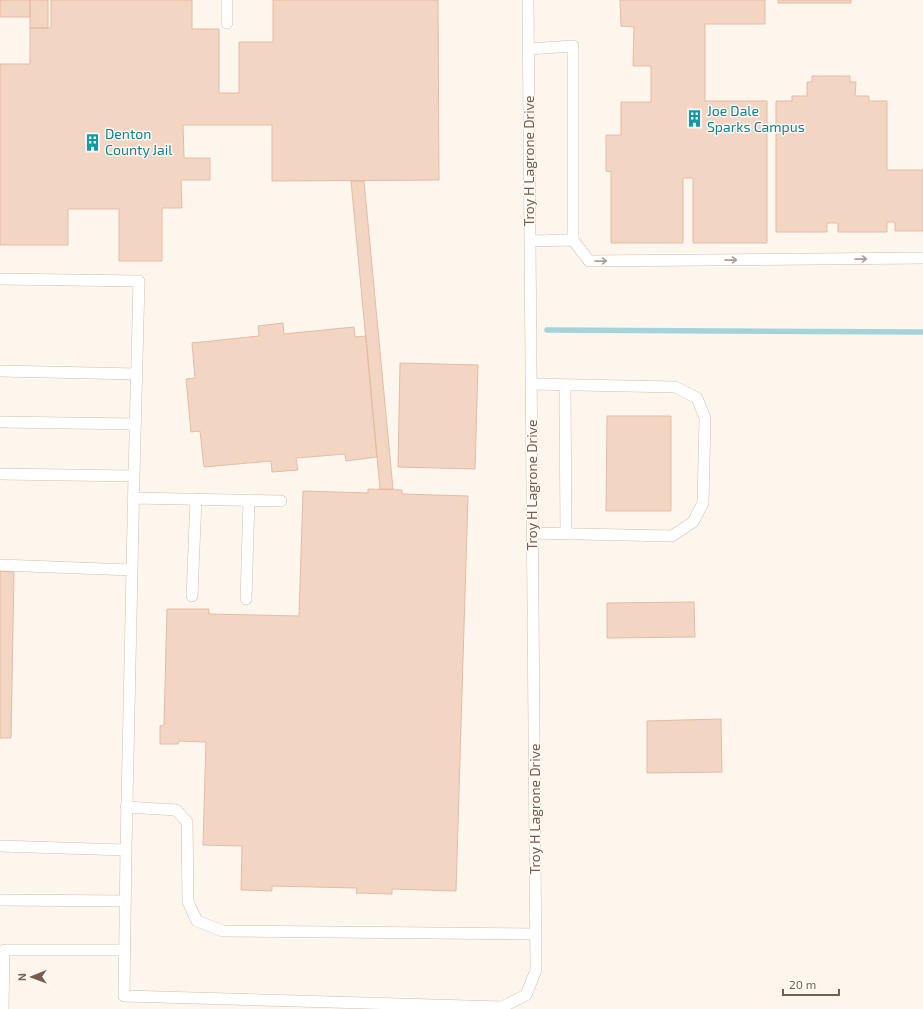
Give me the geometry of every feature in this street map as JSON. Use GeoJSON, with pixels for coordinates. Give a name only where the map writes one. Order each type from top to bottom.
{"type":"FeatureCollection","features":[{"type":"Feature","properties":{"kind":"lane"},"geometry":{"type":"LineString","coordinates":[[227,0],[227,23]]}},
{"type":"Feature","properties":{"kind":"lane","name":"Troy H Lagrone Drive"},"geometry":{"type":"LineString","coordinates":[[124,950],[124,996],[502,1007],[526,995],[536,970],[528,0]]}},
{"type":"Feature","properties":{"kind":"lane"},"geometry":{"type":"LineString","coordinates":[[528,49],[573,46],[573,240],[589,261],[923,258]]}},
{"type":"Feature","properties":{"kind":"lane"},"geometry":{"type":"LineString","coordinates":[[530,241],[573,240]]}},
{"type":"Feature","properties":{"kind":"lane"},"geometry":{"type":"LineString","coordinates":[[0,279],[139,281],[126,807],[124,950],[2,950],[3,1009]]}},
{"type":"Feature","properties":{"kind":"lane"},"geometry":{"type":"LineString","coordinates":[[0,371],[136,374]]}},
{"type":"Feature","properties":{"kind":"lane"},"geometry":{"type":"LineString","coordinates":[[531,384],[675,386],[697,398],[704,418],[703,503],[693,522],[672,536],[532,533]]}},
{"type":"Feature","properties":{"kind":"lane"},"geometry":{"type":"LineString","coordinates":[[565,385],[566,534]]}},
{"type":"Feature","properties":{"kind":"lane"},"geometry":{"type":"LineString","coordinates":[[0,422],[135,424]]}},
{"type":"Feature","properties":{"kind":"lane"},"geometry":{"type":"LineString","coordinates":[[0,474],[134,476]]}},
{"type":"Feature","properties":{"kind":"lane"},"geometry":{"type":"LineString","coordinates":[[133,498],[281,501]]}},
{"type":"Feature","properties":{"kind":"lane"},"geometry":{"type":"LineString","coordinates":[[192,596],[196,499]]}},
{"type":"Feature","properties":{"kind":"lane"},"geometry":{"type":"LineString","coordinates":[[246,599],[249,500]]}},
{"type":"Feature","properties":{"kind":"lane"},"geometry":{"type":"LineString","coordinates":[[0,565],[132,570]]}},
{"type":"Feature","properties":{"kind":"lane"},"geometry":{"type":"LineString","coordinates":[[126,807],[176,810],[187,822],[188,902],[197,921],[223,931],[536,934]]}},
{"type":"Feature","properties":{"kind":"lane"},"geometry":{"type":"LineString","coordinates":[[0,846],[126,850]]}},
{"type":"Feature","properties":{"kind":"lane"},"geometry":{"type":"LineString","coordinates":[[0,900],[125,901]]}},
{"type":"Feature","properties":{"kind":"building"},"geometry":{"type":"Polygon","coordinates":[[[0,0],[30,0],[30,17],[0,17],[0,0]]]}},
{"type":"Feature","properties":{"kind":"building"},"geometry":{"type":"Polygon","coordinates":[[[30,0],[48,0],[48,28],[30,28],[30,0]]]}},
{"type":"Feature","properties":{"kind":"building","name":"Denton County Jail"},"geometry":{"type":"Polygon","coordinates":[[[51,0],[192,0],[192,29],[219,29],[219,93],[239,93],[239,42],[273,42],[273,0],[438,0],[439,180],[272,181],[272,125],[183,125],[184,158],[210,158],[210,180],[181,180],[182,208],[162,208],[162,261],[119,261],[119,209],[68,209],[68,245],[0,245],[0,64],[30,64],[30,28],[51,28],[51,0]]]}},
{"type":"Feature","properties":{"kind":"building","name":"Joe Dale Sparks Campus"},"geometry":{"type":"Polygon","coordinates":[[[620,0],[765,0],[765,24],[705,24],[705,101],[767,101],[767,243],[693,243],[693,178],[683,178],[683,243],[611,243],[611,172],[606,171],[606,135],[621,135],[621,102],[651,102],[651,66],[633,66],[634,27],[621,26],[620,0]]]}},
{"type":"Feature","properties":{"kind":"building"},"geometry":{"type":"Polygon","coordinates":[[[778,0],[851,0],[851,3],[778,3],[778,0]]]}},
{"type":"Feature","properties":{"kind":"building"},"geometry":{"type":"Polygon","coordinates":[[[812,76],[850,76],[850,82],[856,82],[855,96],[869,96],[869,101],[887,101],[887,170],[923,170],[923,231],[895,231],[895,222],[887,222],[887,232],[838,232],[838,223],[827,223],[827,232],[776,232],[776,101],[792,101],[792,96],[807,96],[807,82],[812,82],[812,76]]]}},
{"type":"Feature","properties":{"kind":"building"},"geometry":{"type":"Polygon","coordinates":[[[351,181],[364,181],[393,489],[380,489],[351,181]]]}},
{"type":"Feature","properties":{"kind":"building"},"geometry":{"type":"Polygon","coordinates":[[[283,323],[284,334],[354,327],[355,337],[366,336],[377,457],[346,461],[345,454],[296,458],[298,470],[272,472],[271,461],[204,467],[200,431],[191,432],[186,379],[195,378],[192,343],[259,336],[258,326],[283,323]]]}},
{"type":"Feature","properties":{"kind":"building"},"geometry":{"type":"Polygon","coordinates":[[[400,363],[478,365],[475,469],[398,467],[400,363]]]}},
{"type":"Feature","properties":{"kind":"building"},"geometry":{"type":"Polygon","coordinates":[[[607,416],[671,416],[671,511],[606,511],[607,416]]]}},
{"type":"Feature","properties":{"kind":"building"},"geometry":{"type":"Polygon","coordinates":[[[368,489],[402,490],[402,494],[468,496],[456,891],[392,889],[392,894],[356,893],[357,888],[272,886],[272,891],[241,890],[242,846],[203,845],[206,742],[179,741],[178,744],[160,744],[160,726],[164,725],[167,609],[209,609],[209,614],[299,616],[303,491],[368,493],[368,489]]]}},
{"type":"Feature","properties":{"kind":"building"},"geometry":{"type":"Polygon","coordinates":[[[0,571],[14,572],[11,738],[0,738],[0,571]]]}},
{"type":"Feature","properties":{"kind":"building"},"geometry":{"type":"Polygon","coordinates":[[[694,602],[695,637],[607,638],[607,603],[694,602]]]}},
{"type":"Feature","properties":{"kind":"building"},"geometry":{"type":"Polygon","coordinates":[[[721,719],[722,772],[647,773],[647,721],[721,719]]]}},
{"type":"Feature","properties":{"kind":"waterway"},"geometry":{"type":"LineString","coordinates":[[547,330],[923,332]]}},
{"type":"Feature","properties":{"kind":"place","name":"Joe Dale Sparks Campus"},"geometry":{"type":"Point","coordinates":[694,119]}},
{"type":"Feature","properties":{"kind":"place","name":"Denton County Jail"},"geometry":{"type":"Point","coordinates":[92,142]}}]}
